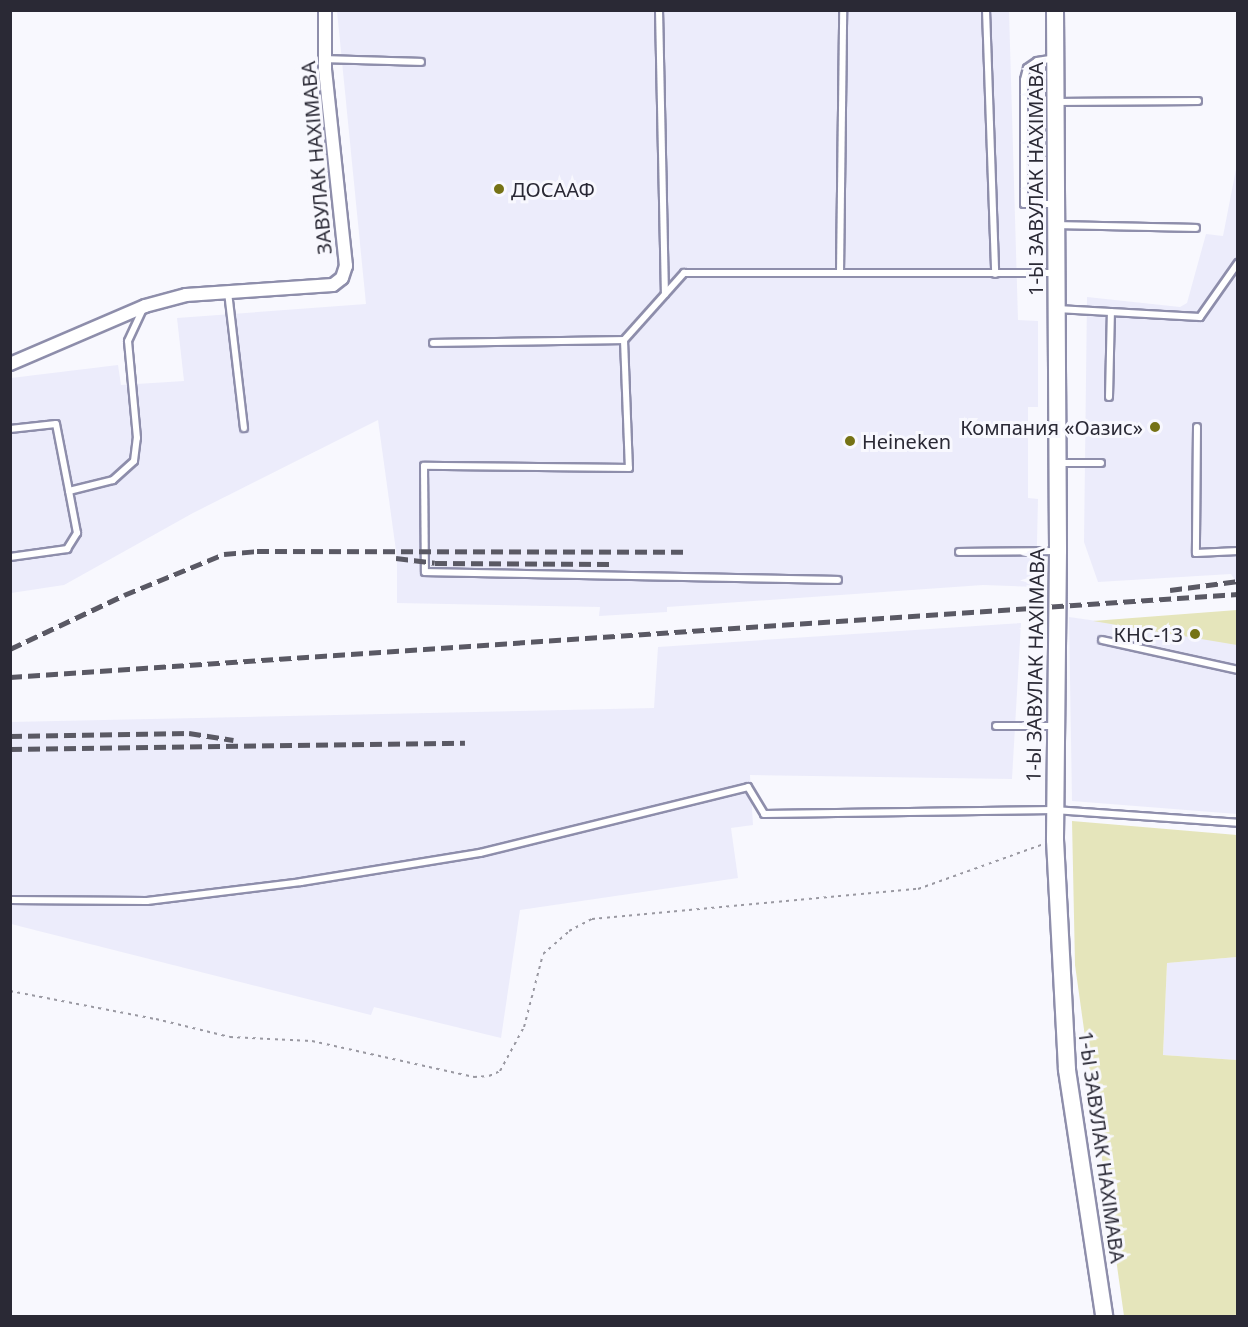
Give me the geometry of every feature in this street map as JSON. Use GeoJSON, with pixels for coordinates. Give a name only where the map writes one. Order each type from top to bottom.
{"type":"FeatureCollection","features":[{"type":"Feature","properties":{"kind":"street","name":"ЗАВУЛАК НАХІМАВА"},"geometry":{"type":"LineString","coordinates":[[10,364],[145,306],[186,295],[333,285],[342,278],[346,266],[325,59],[325,10]]}},
{"type":"Feature","properties":{"kind":"street","name":"1-Ы ЗАВУЛАК НАХІМАВА"},"geometry":{"type":"LineString","coordinates":[[1055,10],[1058,551],[1054,840],[1067,1070],[1104,1317]]}},
{"type":"Feature","properties":{"kind":"lane"},"geometry":{"type":"LineString","coordinates":[[840,273],[843,10]]}},
{"type":"Feature","properties":{"kind":"lane"},"geometry":{"type":"LineString","coordinates":[[986,10],[995,274]]}},
{"type":"Feature","properties":{"kind":"lane"},"geometry":{"type":"LineString","coordinates":[[660,11],[665,294]]}},
{"type":"Feature","properties":{"kind":"lane"},"geometry":{"type":"LineString","coordinates":[[1055,58],[1037,61],[1027,68],[1023,80],[1024,204],[1056,204]]}},
{"type":"Feature","properties":{"kind":"lane"},"geometry":{"type":"LineString","coordinates":[[325,59],[421,62]]}},
{"type":"Feature","properties":{"kind":"lane"},"geometry":{"type":"LineString","coordinates":[[1055,102],[1198,100]]}},
{"type":"Feature","properties":{"kind":"lane"},"geometry":{"type":"LineString","coordinates":[[1056,225],[1196,228]]}},
{"type":"Feature","properties":{"kind":"lane"},"geometry":{"type":"LineString","coordinates":[[1056,309],[1200,316],[1238,263]]}},
{"type":"Feature","properties":{"kind":"lane"},"geometry":{"type":"LineString","coordinates":[[838,579],[425,572],[424,466],[629,468],[624,340],[684,273],[1056,273]]}},
{"type":"Feature","properties":{"kind":"lane"},"geometry":{"type":"LineString","coordinates":[[228,292],[244,428]]}},
{"type":"Feature","properties":{"kind":"lane"},"geometry":{"type":"LineString","coordinates":[[69,491],[113,480],[134,461],[138,438],[128,341],[145,306]]}},
{"type":"Feature","properties":{"kind":"lane"},"geometry":{"type":"LineString","coordinates":[[1109,397],[1111,312]]}},
{"type":"Feature","properties":{"kind":"lane"},"geometry":{"type":"LineString","coordinates":[[433,343],[624,340]]}},
{"type":"Feature","properties":{"kind":"lane"},"geometry":{"type":"LineString","coordinates":[[10,429],[56,424],[77,533],[67,549],[10,557]]}},
{"type":"Feature","properties":{"kind":"lane"},"geometry":{"type":"LineString","coordinates":[[1197,427],[1196,553],[1238,551]]}},
{"type":"Feature","properties":{"kind":"lane"},"geometry":{"type":"LineString","coordinates":[[1058,463],[1101,463]]}},
{"type":"Feature","properties":{"kind":"lane"},"geometry":{"type":"LineString","coordinates":[[959,552],[1058,551]]}},
{"type":"Feature","properties":{"kind":"lane"},"geometry":{"type":"LineString","coordinates":[[1102,640],[1238,670]]}},
{"type":"Feature","properties":{"kind":"lane"},"geometry":{"type":"LineString","coordinates":[[996,726],[1054,726]]}},
{"type":"Feature","properties":{"kind":"lane"},"geometry":{"type":"LineString","coordinates":[[10,900],[147,901],[301,882],[480,854],[748,787],[764,814],[1054,810],[1238,823]]}},
{"type":"Feature","properties":{"kind":"path"},"geometry":{"type":"LineString","coordinates":[[10,991],[230,1037],[312,1041],[474,1077],[489,1076],[500,1071],[524,1027],[543,954],[569,931],[592,919],[918,889],[1054,840]]}},
{"type":"Feature","properties":{"kind":"shaded area"},"geometry":{"type":"Polygon","coordinates":[[[337,11],[1009,11],[1018,320],[1038,321],[1038,407],[1028,407],[1028,498],[1038,499],[1036,587],[983,585],[667,607],[667,612],[599,616],[600,607],[397,603],[397,558],[378,420],[193,513],[64,585],[11,593],[11,378],[118,365],[121,385],[184,381],[177,318],[366,304],[337,11]]]}},
{"type":"Feature","properties":{"kind":"shaded area"},"geometry":{"type":"Polygon","coordinates":[[[1237,164],[1237,584],[1231,574],[1098,582],[1084,542],[1087,297],[1180,307],[1187,303],[1206,234],[1223,236],[1237,164]]]}},
{"type":"Feature","properties":{"kind":"shaded area"},"geometry":{"type":"Polygon","coordinates":[[[1069,617],[1237,641],[1237,814],[1072,801],[1069,617]]]}},
{"type":"Feature","properties":{"kind":"shaded area"},"geometry":{"type":"Polygon","coordinates":[[[1021,623],[1012,779],[750,775],[753,825],[731,828],[738,878],[520,910],[501,1038],[374,1007],[371,1015],[11,924],[10,722],[654,708],[658,647],[1021,623]]]}},
{"type":"Feature","properties":{"kind":"shaded area"},"geometry":{"type":"Polygon","coordinates":[[[1237,957],[1237,1060],[1163,1055],[1167,963],[1237,957]]]}},
{"type":"Feature","properties":{"kind":"green space"},"geometry":{"type":"Polygon","coordinates":[[[1237,610],[1237,645],[1093,621],[1237,610]]]}},
{"type":"Feature","properties":{"kind":"green space"},"geometry":{"type":"Polygon","coordinates":[[[1072,821],[1237,835],[1237,957],[1167,963],[1163,1055],[1237,1060],[1237,1316],[1124,1316],[1075,965],[1072,821]]]}},
{"type":"Feature","properties":{"kind":"railway"},"geometry":{"type":"LineString","coordinates":[[10,649],[124,595],[224,554],[257,551],[684,552]]}},
{"type":"Feature","properties":{"kind":"railway"},"geometry":{"type":"LineString","coordinates":[[396,558],[435,563],[610,564]]}},
{"type":"Feature","properties":{"kind":"railway"},"geometry":{"type":"LineString","coordinates":[[1170,590],[1238,581]]}},
{"type":"Feature","properties":{"kind":"railway"},"geometry":{"type":"LineString","coordinates":[[10,677],[1238,594]]}},
{"type":"Feature","properties":{"kind":"railway"},"geometry":{"type":"LineString","coordinates":[[10,736],[189,733],[233,740]]}},
{"type":"Feature","properties":{"kind":"railway"},"geometry":{"type":"LineString","coordinates":[[10,749],[465,743]]}},
{"type":"Feature","properties":{"kind":"place","name":"ДОСААФ"},"geometry":{"type":"Point","coordinates":[499,189]}},
{"type":"Feature","properties":{"kind":"place","name":"Компания «Оазис»"},"geometry":{"type":"Point","coordinates":[1155,427]}},
{"type":"Feature","properties":{"kind":"place","name":"Heineken"},"geometry":{"type":"Point","coordinates":[850,441]}},
{"type":"Feature","properties":{"kind":"place","name":"КНС-13"},"geometry":{"type":"Point","coordinates":[1195,634]}}]}
